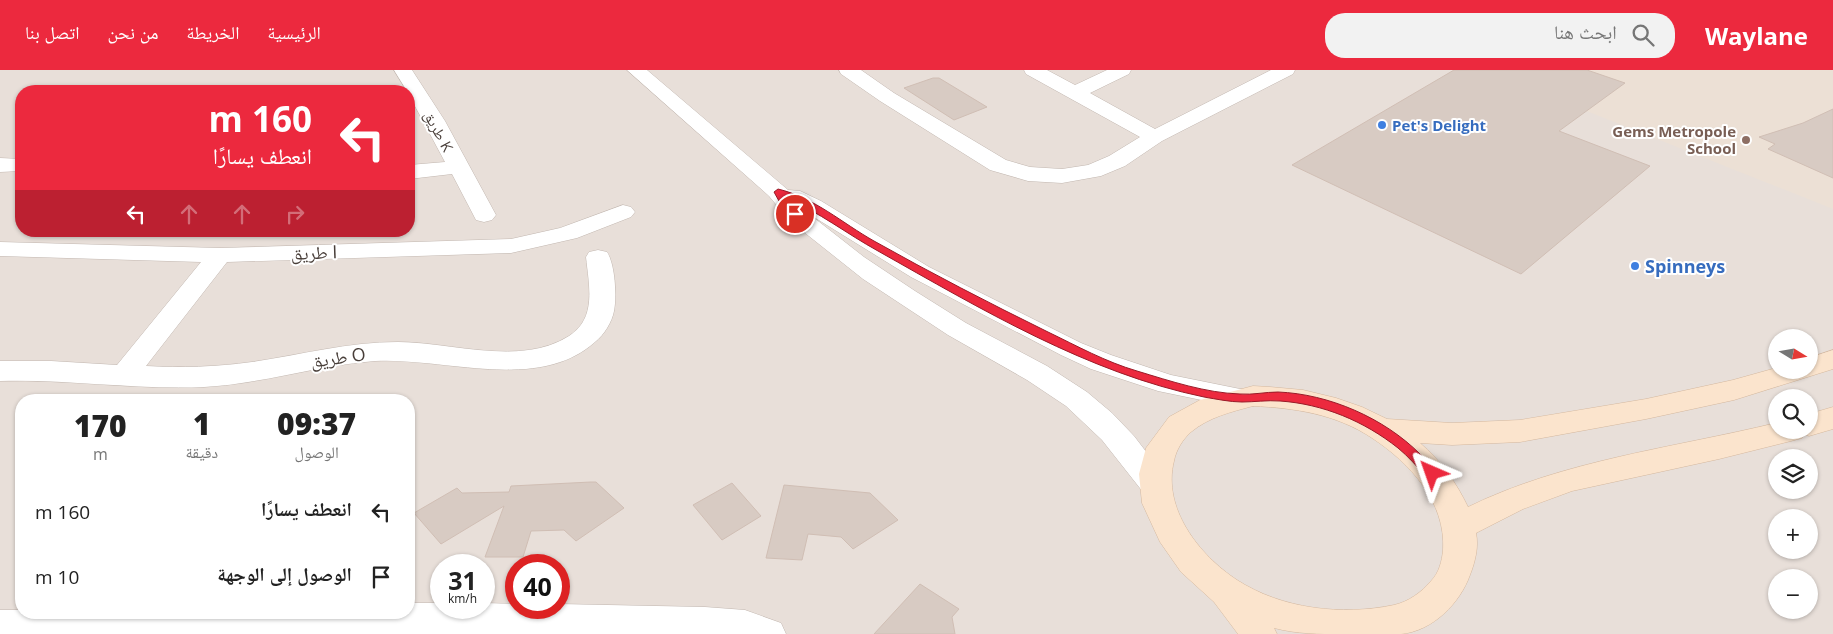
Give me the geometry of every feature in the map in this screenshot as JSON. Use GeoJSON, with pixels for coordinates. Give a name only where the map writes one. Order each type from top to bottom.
{"type":"FeatureCollection","features":[{"type":"Feature","properties":{"kind":"street","name":"طريق K"},"geometry":{"type":"LineString","coordinates":[[403,70],[412,85]]}},
{"type":"Feature","properties":{"kind":"street"},"geometry":{"type":"LineString","coordinates":[[636,70],[778,192],[795,214],[872,274],[958,329],[1037,372],[1090,410],[1113,431],[1154,483]]}},
{"type":"Feature","properties":{"kind":"street"},"geometry":{"type":"LineString","coordinates":[[848,70],[887,97],[998,165],[1028,174],[1062,176],[1093,171],[1117,161],[1155,137],[1286,70]]}},
{"type":"Feature","properties":{"kind":"street"},"geometry":{"type":"LineString","coordinates":[[1032,70],[1155,137]]}},
{"type":"Feature","properties":{"kind":"street"},"geometry":{"type":"LineString","coordinates":[[1075,93],[1122,70]]}},
{"type":"Feature","properties":{"kind":"street","name":"طريق K"},"geometry":{"type":"LineString","coordinates":[[415,89],[435,121],[458,167],[475,194],[484,215]]}},
{"type":"Feature","properties":{"kind":"street"},"geometry":{"type":"LineString","coordinates":[[0,165],[15,164]]}},
{"type":"Feature","properties":{"kind":"street","name":"طريق K"},"geometry":{"type":"LineString","coordinates":[[415,171],[458,167]]}},
{"type":"Feature","properties":{"kind":"street"},"geometry":{"type":"LineString","coordinates":[[778,192],[803,200],[920,272],[1071,349],[1118,368],[1168,384],[1240,398]]}},
{"type":"Feature","properties":{"kind":"street","name":"طريق I"},"geometry":{"type":"LineString","coordinates":[[0,249],[220,255],[512,246],[590,227],[623,212]]}},
{"type":"Feature","properties":{"kind":"street"},"geometry":{"type":"LineString","coordinates":[[49,250],[65,237]]}},
{"type":"Feature","properties":{"kind":"street"},"geometry":{"type":"LineString","coordinates":[[124,375],[220,255]]}},
{"type":"Feature","properties":{"kind":"street","name":"طريق O"},"geometry":{"type":"LineString","coordinates":[[0,370],[75,371],[166,377],[213,376],[246,373],[363,353],[399,351],[531,360],[556,354],[578,343],[594,329],[602,314],[598,257]]}},
{"type":"Feature","properties":{"kind":"street"},"geometry":{"type":"LineString","coordinates":[[1818,365],[1833,359]]}},
{"type":"Feature","properties":{"kind":"street"},"geometry":{"type":"LineString","coordinates":[[1381,430],[1452,434],[1520,431],[1646,409],[1734,390],[1771,379]]}},
{"type":"Feature","properties":{"kind":"street"},"geometry":{"type":"LineString","coordinates":[[1225,591],[1255,606],[1286,618],[1319,626],[1350,628],[1400,626],[1429,606],[1446,589],[1458,563],[1461,549],[1459,527],[1452,505],[1440,483],[1423,463],[1403,445],[1381,430],[1348,413],[1304,400],[1278,396],[1240,398],[1208,407],[1190,416],[1174,430],[1163,445],[1156,463],[1154,483],[1158,505],[1168,527],[1182,549],[1225,591],[1259,634]]}},
{"type":"Feature","properties":{"kind":"street"},"geometry":{"type":"LineString","coordinates":[[1818,422],[1833,418]]}},
{"type":"Feature","properties":{"kind":"street"},"geometry":{"type":"LineString","coordinates":[[1459,527],[1512,500],[1569,480],[1768,436]]}},
{"type":"Feature","properties":{"kind":"street"},"geometry":{"type":"LineString","coordinates":[[415,618],[705,623],[746,626],[768,634]]}},
{"type":"Feature","properties":{"kind":"street"},"geometry":{"type":"LineString","coordinates":[[0,626],[178,619]]}},
{"type":"Feature","properties":{"kind":"shaded area"},"geometry":{"type":"Polygon","coordinates":[[[0,70],[1833,70],[1833,634],[0,634],[0,70]]]}},
{"type":"Feature","properties":{"kind":"shaded area","name":"Gems Metropole School"},"geometry":{"type":"Polygon","coordinates":[[[1484,70],[1833,70],[1833,209],[1484,70]]]}},
{"type":"Feature","properties":{"kind":"building"},"geometry":{"type":"Polygon","coordinates":[[[1454,70],[1587,70],[1625,83],[1559,131],[1650,166],[1521,274],[1292,165],[1454,70]]]}},
{"type":"Feature","properties":{"kind":"building"},"geometry":{"type":"Polygon","coordinates":[[[933,78],[939,78],[987,107],[954,120],[904,88],[933,78]]]}},
{"type":"Feature","properties":{"kind":"building"},"geometry":{"type":"Polygon","coordinates":[[[1833,109],[1833,178],[1768,149],[1775,144],[1759,137],[1803,123],[1833,109]]]}},
{"type":"Feature","properties":{"kind":"building"},"geometry":{"type":"Polygon","coordinates":[[[596,482],[624,508],[576,541],[564,530],[531,531],[524,554],[505,554],[505,557],[495,557],[495,554],[486,554],[504,506],[441,544],[415,514],[457,488],[462,493],[509,492],[511,486],[596,482]]]}},
{"type":"Feature","properties":{"kind":"building"},"geometry":{"type":"Polygon","coordinates":[[[732,483],[761,516],[722,540],[693,505],[732,483]]]}},
{"type":"Feature","properties":{"kind":"building"},"geometry":{"type":"Polygon","coordinates":[[[784,485],[870,493],[898,520],[853,549],[841,537],[808,534],[802,560],[766,558],[784,485]]]}},
{"type":"Feature","properties":{"kind":"building"},"geometry":{"type":"Polygon","coordinates":[[[920,584],[959,609],[952,617],[955,634],[874,634],[920,584]]]}},
{"type":"Feature","properties":{"kind":"place","name":"Pet's Delight"},"geometry":{"type":"Point","coordinates":[1382,125]}},
{"type":"Feature","properties":{"kind":"place","name":"Gems Metropole School"},"geometry":{"type":"Point","coordinates":[1746,140]}},
{"type":"Feature","properties":{"kind":"place","name":"Spinneys"},"geometry":{"type":"Point","coordinates":[1635,266]}},
{"type":"Feature","properties":{"kind":"route"},"geometry":{"type":"LineString","coordinates":[[795,214],[778,192],[803,200],[868,242],[978,303],[1101,362],[1168,384],[1204,392],[1240,398],[1278,396],[1331,406],[1356,416],[1381,430],[1403,445],[1432,473]]}}]}
